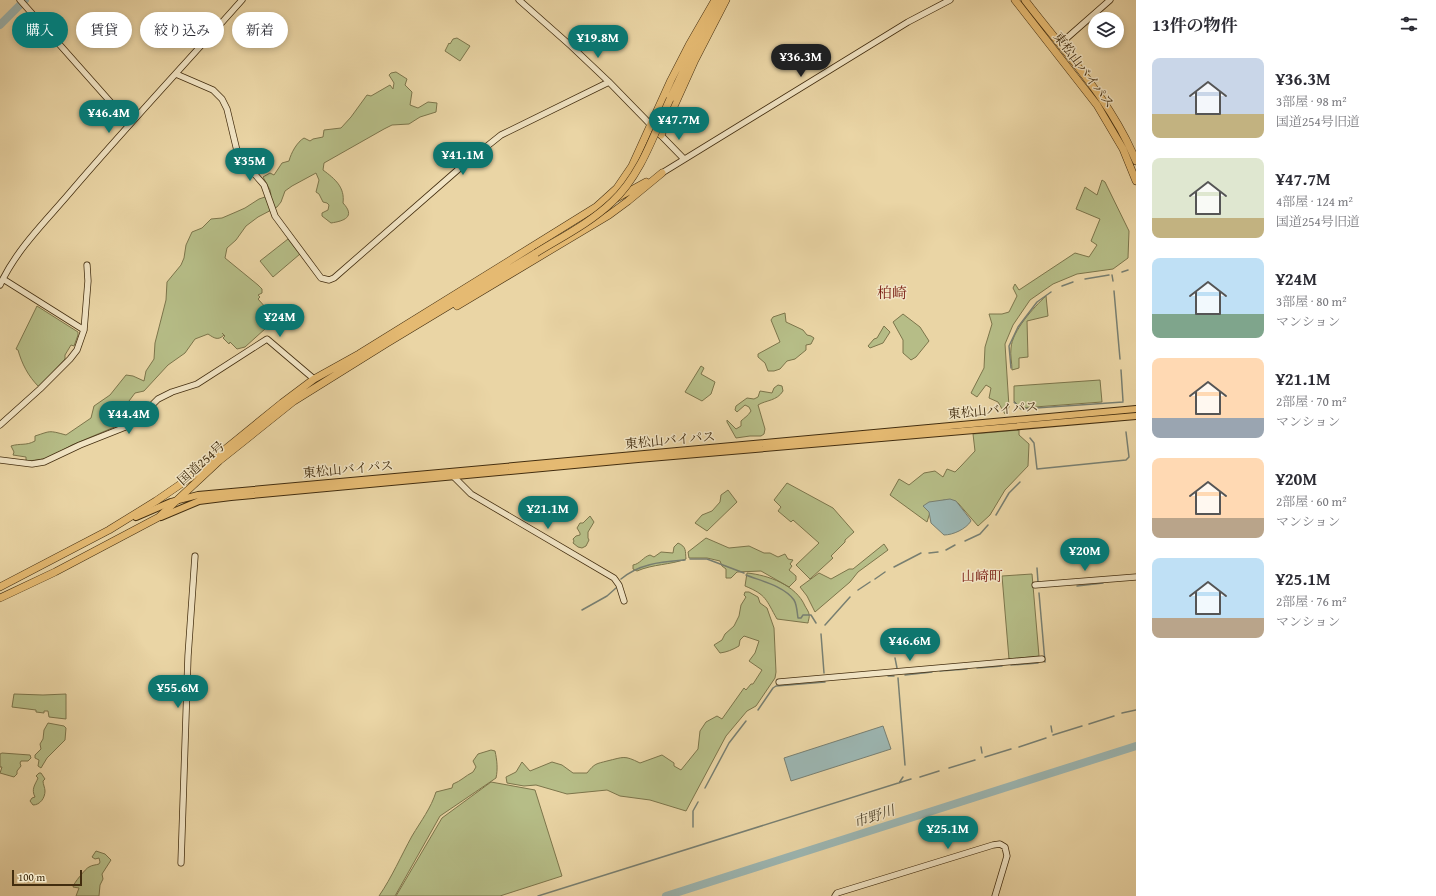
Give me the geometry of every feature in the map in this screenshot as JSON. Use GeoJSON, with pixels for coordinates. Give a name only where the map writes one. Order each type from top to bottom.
{"type":"FeatureCollection","features":[{"type":"Feature","properties":{"kind":"highway"},"geometry":{"type":"LineString","coordinates":[[581,218],[617,188],[632,166],[689,45],[715,0]]}},
{"type":"Feature","properties":{"kind":"highway"},"geometry":{"type":"LineString","coordinates":[[406,327],[536,252],[600,213],[612,202],[624,189],[638,168],[705,28],[722,0]]}},
{"type":"Feature","properties":{"kind":"highway"},"geometry":{"type":"LineString","coordinates":[[661,135],[694,62],[726,0]]}},
{"type":"Feature","properties":{"kind":"highway","name":"東松山バイパス"},"geometry":{"type":"LineString","coordinates":[[1015,0],[1097,105],[1123,149],[1136,181]]}},
{"type":"Feature","properties":{"kind":"highway","name":"東松山バイパス"},"geometry":{"type":"LineString","coordinates":[[1025,0],[1111,112],[1136,161]]}},
{"type":"Feature","properties":{"kind":"highway"},"geometry":{"type":"LineString","coordinates":[[406,327],[438,317],[553,248],[628,202],[662,173]]}},
{"type":"Feature","properties":{"kind":"highway"},"geometry":{"type":"LineString","coordinates":[[406,327],[547,238],[662,173]]}},
{"type":"Feature","properties":{"kind":"highway"},"geometry":{"type":"LineString","coordinates":[[607,204],[612,206],[612,212]]}},
{"type":"Feature","properties":{"kind":"highway"},"geometry":{"type":"LineString","coordinates":[[547,238],[545,241],[546,245],[553,248]]}},
{"type":"Feature","properties":{"kind":"highway","name":"国道254号"},"geometry":{"type":"LineString","coordinates":[[0,587],[110,530],[156,501],[190,477],[314,379],[406,327]]}},
{"type":"Feature","properties":{"kind":"highway","name":"国道254号"},"geometry":{"type":"LineString","coordinates":[[0,598],[55,572],[159,517],[220,461],[294,401],[406,327]]}},
{"type":"Feature","properties":{"kind":"main road","name":"東松山バイパス"},"geometry":{"type":"LineString","coordinates":[[207,497],[1136,409]]}},
{"type":"Feature","properties":{"kind":"main road","name":"東松山バイパス"},"geometry":{"type":"LineString","coordinates":[[451,474],[1136,416]]}},
{"type":"Feature","properties":{"kind":"main road"},"geometry":{"type":"LineString","coordinates":[[190,477],[190,488],[195,496]]}},
{"type":"Feature","properties":{"kind":"main road"},"geometry":{"type":"LineString","coordinates":[[199,480],[197,488],[207,497]]}},
{"type":"Feature","properties":{"kind":"main road"},"geometry":{"type":"LineString","coordinates":[[110,530],[145,512],[180,499],[195,496],[207,497]]}},
{"type":"Feature","properties":{"kind":"main road"},"geometry":{"type":"LineString","coordinates":[[159,517],[207,497]]}},
{"type":"Feature","properties":{"kind":"street"},"geometry":{"type":"LineString","coordinates":[[20,0],[130,124]]}},
{"type":"Feature","properties":{"kind":"street"},"geometry":{"type":"LineString","coordinates":[[0,285],[24,245],[130,124],[242,0]]}},
{"type":"Feature","properties":{"kind":"street"},"geometry":{"type":"LineString","coordinates":[[519,0],[609,82],[684,159]]}},
{"type":"Feature","properties":{"kind":"street"},"geometry":{"type":"LineString","coordinates":[[662,173],[908,22],[950,0]]}},
{"type":"Feature","properties":{"kind":"street"},"geometry":{"type":"LineString","coordinates":[[1060,44],[1110,0]]}},
{"type":"Feature","properties":{"kind":"street"},"geometry":{"type":"LineString","coordinates":[[176,74],[213,90],[222,99],[227,109],[238,155],[264,185],[275,216],[321,278],[329,280],[334,278],[461,167],[501,135],[609,82]]}},
{"type":"Feature","properties":{"kind":"street"},"geometry":{"type":"LineString","coordinates":[[0,425],[36,394],[78,350],[84,330],[88,281],[86,265]]}},
{"type":"Feature","properties":{"kind":"street"},"geometry":{"type":"LineString","coordinates":[[3,278],[84,330]]}},
{"type":"Feature","properties":{"kind":"street"},"geometry":{"type":"LineString","coordinates":[[0,460],[32,464],[44,462],[80,445],[128,426],[137,420],[158,399],[172,392],[197,384],[267,339],[314,379]]}},
{"type":"Feature","properties":{"kind":"street"},"geometry":{"type":"LineString","coordinates":[[451,474],[471,494],[614,578],[619,585],[624,601]]}},
{"type":"Feature","properties":{"kind":"street"},"geometry":{"type":"LineString","coordinates":[[181,863],[189,634],[195,556]]}},
{"type":"Feature","properties":{"kind":"street"},"geometry":{"type":"LineString","coordinates":[[1035,585],[1136,577]]}},
{"type":"Feature","properties":{"kind":"street"},"geometry":{"type":"LineString","coordinates":[[779,682],[1042,659]]}},
{"type":"Feature","properties":{"kind":"street"},"geometry":{"type":"LineString","coordinates":[[835,896],[837,893],[1000,844],[1005,847],[1007,856],[995,896]]}},
{"type":"Feature","properties":{"kind":"green space"},"geometry":{"type":"Polygon","coordinates":[[[457,38],[470,46],[460,61],[445,51],[449,43],[450,44],[453,39],[457,38]]]}},
{"type":"Feature","properties":{"kind":"green space"},"geometry":{"type":"Polygon","coordinates":[[[396,72],[407,79],[405,85],[412,92],[410,105],[418,108],[428,102],[437,103],[436,112],[420,117],[409,124],[392,125],[324,163],[323,170],[335,180],[341,188],[343,203],[348,212],[347,218],[331,223],[322,216],[322,213],[328,210],[329,205],[323,202],[319,194],[316,192],[319,180],[316,173],[285,191],[281,202],[277,207],[258,217],[246,226],[236,240],[227,248],[225,258],[262,289],[262,293],[258,295],[260,297],[258,299],[276,319],[245,347],[237,349],[223,338],[225,336],[224,335],[222,337],[214,338],[208,334],[195,339],[185,353],[168,365],[144,391],[135,393],[129,401],[132,409],[131,416],[124,423],[72,445],[49,458],[29,461],[26,460],[26,457],[13,455],[14,452],[11,446],[32,443],[35,441],[35,436],[47,432],[66,435],[91,418],[94,406],[110,395],[126,375],[133,376],[144,381],[146,371],[154,359],[155,343],[166,300],[167,282],[181,265],[184,258],[186,245],[192,232],[202,228],[211,219],[222,218],[245,208],[259,199],[271,195],[263,177],[270,173],[274,175],[282,163],[289,161],[295,148],[301,140],[304,138],[310,141],[323,137],[324,130],[341,128],[367,95],[371,96],[390,85],[393,89],[394,83],[389,75],[391,73],[396,72]]]}},
{"type":"Feature","properties":{"kind":"green space"},"geometry":{"type":"Polygon","coordinates":[[[1102,180],[1105,182],[1129,231],[1128,258],[1113,269],[1077,274],[1053,284],[1030,300],[1013,325],[1005,344],[1009,407],[1005,414],[998,402],[989,398],[991,388],[986,385],[977,397],[971,393],[984,368],[985,347],[992,324],[989,314],[1002,314],[1009,312],[1017,296],[1013,288],[1015,284],[1019,290],[1075,253],[1089,257],[1097,245],[1091,241],[1100,219],[1076,209],[1085,187],[1097,195],[1102,180]]]}},
{"type":"Feature","properties":{"kind":"green space"},"geometry":{"type":"Polygon","coordinates":[[[288,239],[300,254],[273,277],[260,261],[288,239]]]}},
{"type":"Feature","properties":{"kind":"green space"},"geometry":{"type":"Polygon","coordinates":[[[1046,296],[1048,316],[1027,321],[1028,357],[1019,358],[1019,368],[1012,370],[1011,351],[1012,341],[1015,334],[1030,313],[1046,296]]]}},
{"type":"Feature","properties":{"kind":"green space"},"geometry":{"type":"Polygon","coordinates":[[[37,306],[78,332],[74,346],[71,345],[65,355],[65,359],[39,387],[29,374],[18,350],[16,349],[37,306]]]}},
{"type":"Feature","properties":{"kind":"green space"},"geometry":{"type":"Polygon","coordinates":[[[785,313],[786,322],[803,330],[807,335],[814,338],[811,344],[806,345],[806,350],[795,359],[787,361],[780,369],[768,371],[765,363],[758,357],[758,354],[780,342],[771,320],[773,317],[785,313]]]}},
{"type":"Feature","properties":{"kind":"green space"},"geometry":{"type":"Polygon","coordinates":[[[903,314],[920,327],[929,341],[916,357],[911,360],[903,353],[903,340],[893,322],[903,314]]]}},
{"type":"Feature","properties":{"kind":"green space"},"geometry":{"type":"Polygon","coordinates":[[[884,326],[890,332],[883,343],[870,348],[868,346],[874,339],[877,338],[884,326]]]}},
{"type":"Feature","properties":{"kind":"green space"},"geometry":{"type":"Polygon","coordinates":[[[701,366],[704,368],[701,374],[715,382],[711,394],[702,401],[685,392],[701,366]]]}},
{"type":"Feature","properties":{"kind":"green space"},"geometry":{"type":"Polygon","coordinates":[[[1100,380],[1102,402],[1021,408],[1014,401],[1014,386],[1100,380]]]}},
{"type":"Feature","properties":{"kind":"green space"},"geometry":{"type":"Polygon","coordinates":[[[778,385],[782,386],[783,391],[778,397],[758,405],[765,429],[764,434],[761,436],[736,438],[727,420],[736,429],[741,426],[741,421],[751,411],[749,407],[745,405],[737,412],[735,410],[736,406],[747,398],[754,399],[758,397],[760,391],[772,393],[774,388],[778,385]]]}},
{"type":"Feature","properties":{"kind":"green space"},"geometry":{"type":"Polygon","coordinates":[[[1019,430],[1019,435],[1029,444],[1028,466],[1005,490],[990,515],[978,526],[958,503],[944,500],[932,506],[927,522],[890,495],[899,479],[909,485],[924,473],[935,471],[943,477],[947,469],[955,472],[975,451],[973,434],[1019,430]]]}},
{"type":"Feature","properties":{"kind":"green space"},"geometry":{"type":"Polygon","coordinates":[[[787,483],[833,508],[854,532],[831,556],[833,558],[810,579],[796,565],[819,543],[793,520],[791,522],[778,511],[781,507],[774,500],[787,483]]]}},
{"type":"Feature","properties":{"kind":"green space"},"geometry":{"type":"Polygon","coordinates":[[[728,490],[737,502],[707,531],[695,523],[702,515],[712,511],[720,502],[721,495],[728,490]]]}},
{"type":"Feature","properties":{"kind":"green space"},"geometry":{"type":"Polygon","coordinates":[[[590,516],[594,522],[588,532],[589,540],[586,546],[582,548],[578,547],[573,543],[573,539],[580,535],[577,528],[580,523],[583,523],[590,516]]]}},
{"type":"Feature","properties":{"kind":"green space"},"geometry":{"type":"Polygon","coordinates":[[[706,538],[729,548],[749,546],[764,553],[770,553],[778,557],[785,554],[788,559],[793,560],[790,564],[792,566],[789,570],[796,576],[796,580],[789,587],[761,571],[737,572],[731,578],[726,578],[726,569],[722,566],[720,561],[707,558],[689,558],[688,552],[706,538]]]}},
{"type":"Feature","properties":{"kind":"green space"},"geometry":{"type":"Polygon","coordinates":[[[678,543],[684,548],[686,559],[637,571],[633,569],[633,565],[650,555],[654,557],[661,552],[673,553],[674,547],[678,543]]]}},
{"type":"Feature","properties":{"kind":"green space"},"geometry":{"type":"Polygon","coordinates":[[[884,544],[888,550],[858,572],[850,582],[815,612],[807,596],[800,587],[819,573],[831,579],[849,569],[853,569],[884,544]]]}},
{"type":"Feature","properties":{"kind":"green space"},"geometry":{"type":"Polygon","coordinates":[[[747,573],[764,576],[780,582],[795,592],[809,612],[808,623],[777,619],[762,595],[745,586],[747,573]]]}},
{"type":"Feature","properties":{"kind":"green space"},"geometry":{"type":"Polygon","coordinates":[[[1032,574],[1039,656],[1009,659],[1002,576],[1032,574]]]}},
{"type":"Feature","properties":{"kind":"green space"},"geometry":{"type":"Polygon","coordinates":[[[745,592],[749,592],[758,597],[760,603],[767,608],[774,628],[775,678],[756,706],[747,711],[726,736],[686,811],[650,800],[620,796],[607,790],[567,794],[536,785],[524,786],[507,783],[506,777],[516,772],[522,762],[530,771],[552,762],[562,765],[573,773],[587,773],[596,764],[617,758],[627,758],[640,763],[662,755],[681,770],[698,749],[700,731],[706,722],[717,716],[722,719],[744,688],[746,690],[751,684],[753,684],[762,670],[749,661],[755,653],[759,641],[744,636],[740,640],[739,646],[730,651],[720,653],[714,645],[722,640],[725,634],[734,626],[739,616],[741,605],[746,597],[744,595],[745,592]]]}},
{"type":"Feature","properties":{"kind":"green space"},"geometry":{"type":"Polygon","coordinates":[[[14,694],[66,694],[66,719],[49,717],[48,711],[44,711],[44,713],[36,712],[36,710],[12,707],[14,694]]]}},
{"type":"Feature","properties":{"kind":"green space"},"geometry":{"type":"Polygon","coordinates":[[[48,723],[64,726],[66,728],[65,740],[47,758],[41,768],[38,766],[39,760],[35,758],[35,755],[41,749],[40,744],[43,739],[44,730],[48,723]]]}},
{"type":"Feature","properties":{"kind":"green space"},"geometry":{"type":"Polygon","coordinates":[[[491,750],[495,751],[496,754],[496,778],[440,816],[395,896],[379,896],[412,836],[429,809],[436,792],[452,788],[453,784],[473,772],[476,767],[473,761],[478,754],[491,750]]]}},
{"type":"Feature","properties":{"kind":"green space"},"geometry":{"type":"Polygon","coordinates":[[[0,754],[30,755],[31,758],[28,761],[21,761],[21,766],[14,777],[0,773],[2,767],[0,767],[0,754]]]}},
{"type":"Feature","properties":{"kind":"green space"},"geometry":{"type":"Polygon","coordinates":[[[41,773],[45,779],[43,781],[45,794],[40,802],[33,805],[30,801],[35,797],[33,789],[38,778],[36,776],[41,773]]]}},
{"type":"Feature","properties":{"kind":"green space"},"geometry":{"type":"Polygon","coordinates":[[[491,782],[535,790],[562,876],[500,896],[396,896],[442,818],[491,782]]]}},
{"type":"Feature","properties":{"kind":"green space"},"geometry":{"type":"Polygon","coordinates":[[[96,851],[105,854],[111,860],[102,874],[103,879],[100,885],[99,896],[76,896],[79,888],[73,887],[77,880],[87,868],[99,864],[100,862],[99,858],[95,859],[92,857],[96,851]]]}},
{"type":"Feature","properties":{"kind":"water"},"geometry":{"type":"Polygon","coordinates":[[[950,499],[956,501],[971,521],[966,527],[959,531],[944,535],[931,523],[929,512],[923,506],[929,502],[950,499]]]}},
{"type":"Feature","properties":{"kind":"water"},"geometry":{"type":"Polygon","coordinates":[[[883,726],[891,749],[791,781],[784,758],[883,726]]]}},
{"type":"Feature","properties":{"kind":"waterway"},"geometry":{"type":"LineString","coordinates":[[0,25],[25,0]]}},
{"type":"Feature","properties":{"kind":"waterway"},"geometry":{"type":"LineString","coordinates":[[1122,272],[1128,270]]}},
{"type":"Feature","properties":{"kind":"waterway"},"geometry":{"type":"LineString","coordinates":[[1085,279],[1109,275]]}},
{"type":"Feature","properties":{"kind":"waterway"},"geometry":{"type":"LineString","coordinates":[[1112,275],[1113,281]]}},
{"type":"Feature","properties":{"kind":"waterway"},"geometry":{"type":"LineString","coordinates":[[1062,286],[1073,282]]}},
{"type":"Feature","properties":{"kind":"waterway"},"geometry":{"type":"LineString","coordinates":[[1114,291],[1120,359]]}},
{"type":"Feature","properties":{"kind":"waterway"},"geometry":{"type":"LineString","coordinates":[[1011,368],[1009,346],[1018,327],[1037,302],[1051,292]]}},
{"type":"Feature","properties":{"kind":"waterway"},"geometry":{"type":"LineString","coordinates":[[1121,370],[1123,401]]}},
{"type":"Feature","properties":{"kind":"waterway"},"geometry":{"type":"LineString","coordinates":[[1014,402],[1021,409],[1123,402]]}},
{"type":"Feature","properties":{"kind":"waterway"},"geometry":{"type":"LineString","coordinates":[[1030,438],[1034,443],[1037,469],[1126,460],[1129,457],[1126,432]]}},
{"type":"Feature","properties":{"kind":"waterway"},"geometry":{"type":"LineString","coordinates":[[996,515],[1009,493],[1020,482]]}},
{"type":"Feature","properties":{"kind":"waterway"},"geometry":{"type":"LineString","coordinates":[[965,541],[980,534],[988,525]]}},
{"type":"Feature","properties":{"kind":"waterway"},"geometry":{"type":"LineString","coordinates":[[946,550],[955,545]]}},
{"type":"Feature","properties":{"kind":"waterway"},"geometry":{"type":"LineString","coordinates":[[929,553],[938,552]]}},
{"type":"Feature","properties":{"kind":"waterway"},"geometry":{"type":"LineString","coordinates":[[894,567],[921,553]]}},
{"type":"Feature","properties":{"kind":"waterway"},"geometry":{"type":"LineString","coordinates":[[690,559],[707,559],[744,573]]}},
{"type":"Feature","properties":{"kind":"waterway"},"geometry":{"type":"LineString","coordinates":[[621,579],[644,566],[685,560]]}},
{"type":"Feature","properties":{"kind":"waterway"},"geometry":{"type":"LineString","coordinates":[[1037,568],[1038,582]]}},
{"type":"Feature","properties":{"kind":"waterway"},"geometry":{"type":"LineString","coordinates":[[875,579],[885,572]]}},
{"type":"Feature","properties":{"kind":"waterway"},"geometry":{"type":"LineString","coordinates":[[746,575],[772,584],[790,595],[795,602],[798,618],[801,618],[803,615],[811,615],[816,623]]}},
{"type":"Feature","properties":{"kind":"waterway"},"geometry":{"type":"LineString","coordinates":[[858,590],[870,582]]}},
{"type":"Feature","properties":{"kind":"waterway"},"geometry":{"type":"LineString","coordinates":[[1077,586],[1103,583]]}},
{"type":"Feature","properties":{"kind":"waterway"},"geometry":{"type":"LineString","coordinates":[[582,610],[607,596],[616,588]]}},
{"type":"Feature","properties":{"kind":"waterway"},"geometry":{"type":"LineString","coordinates":[[1039,593],[1045,662]]}},
{"type":"Feature","properties":{"kind":"waterway"},"geometry":{"type":"LineString","coordinates":[[825,625],[850,597]]}},
{"type":"Feature","properties":{"kind":"waterway"},"geometry":{"type":"LineString","coordinates":[[821,634],[824,673]]}},
{"type":"Feature","properties":{"kind":"waterway"},"geometry":{"type":"LineString","coordinates":[[895,658],[897,668]]}},
{"type":"Feature","properties":{"kind":"waterway"},"geometry":{"type":"LineString","coordinates":[[1011,665],[1038,663]]}},
{"type":"Feature","properties":{"kind":"waterway"},"geometry":{"type":"LineString","coordinates":[[977,668],[1002,666]]}},
{"type":"Feature","properties":{"kind":"waterway"},"geometry":{"type":"LineString","coordinates":[[940,671],[967,669]]}},
{"type":"Feature","properties":{"kind":"waterway"},"geometry":{"type":"LineString","coordinates":[[905,675],[932,672]]}},
{"type":"Feature","properties":{"kind":"waterway"},"geometry":{"type":"LineString","coordinates":[[888,676],[894,676]]}},
{"type":"Feature","properties":{"kind":"waterway"},"geometry":{"type":"LineString","coordinates":[[898,678],[905,765]]}},
{"type":"Feature","properties":{"kind":"waterway"},"geometry":{"type":"LineString","coordinates":[[758,710],[776,686],[825,682]]}},
{"type":"Feature","properties":{"kind":"waterway"},"geometry":{"type":"LineString","coordinates":[[1122,713],[1136,710]]}},
{"type":"Feature","properties":{"kind":"waterway"},"geometry":{"type":"LineString","coordinates":[[1089,724],[1114,716]]}},
{"type":"Feature","properties":{"kind":"waterway"},"geometry":{"type":"LineString","coordinates":[[705,788],[729,743],[746,721]]}},
{"type":"Feature","properties":{"kind":"waterway"},"geometry":{"type":"LineString","coordinates":[[1051,726],[1052,732]]}},
{"type":"Feature","properties":{"kind":"waterway"},"geometry":{"type":"LineString","coordinates":[[1053,735],[1082,726]]}},
{"type":"Feature","properties":{"kind":"waterway"},"geometry":{"type":"LineString","coordinates":[[1019,747],[1046,738]]}},
{"type":"Feature","properties":{"kind":"waterway","name":"市野川"},"geometry":{"type":"LineString","coordinates":[[666,896],[1136,746]]}},
{"type":"Feature","properties":{"kind":"waterway"},"geometry":{"type":"LineString","coordinates":[[981,747],[982,753]]}},
{"type":"Feature","properties":{"kind":"waterway"},"geometry":{"type":"LineString","coordinates":[[985,757],[1011,749]]}},
{"type":"Feature","properties":{"kind":"waterway"},"geometry":{"type":"LineString","coordinates":[[949,768],[975,760]]}},
{"type":"Feature","properties":{"kind":"waterway"},"geometry":{"type":"LineString","coordinates":[[920,777],[939,771]]}},
{"type":"Feature","properties":{"kind":"waterway"},"geometry":{"type":"LineString","coordinates":[[899,783],[903,777]]}},
{"type":"Feature","properties":{"kind":"waterway"},"geometry":{"type":"LineString","coordinates":[[538,896],[911,779]]}},
{"type":"Feature","properties":{"kind":"waterway"},"geometry":{"type":"LineString","coordinates":[[693,827],[693,811],[698,802]]}},
{"type":"Feature","properties":{"kind":"district","name":"柏崎"},"geometry":{"type":"Point","coordinates":[892,292]}},
{"type":"Feature","properties":{"kind":"district","name":"山崎町"},"geometry":{"type":"Point","coordinates":[982,576]}}]}
